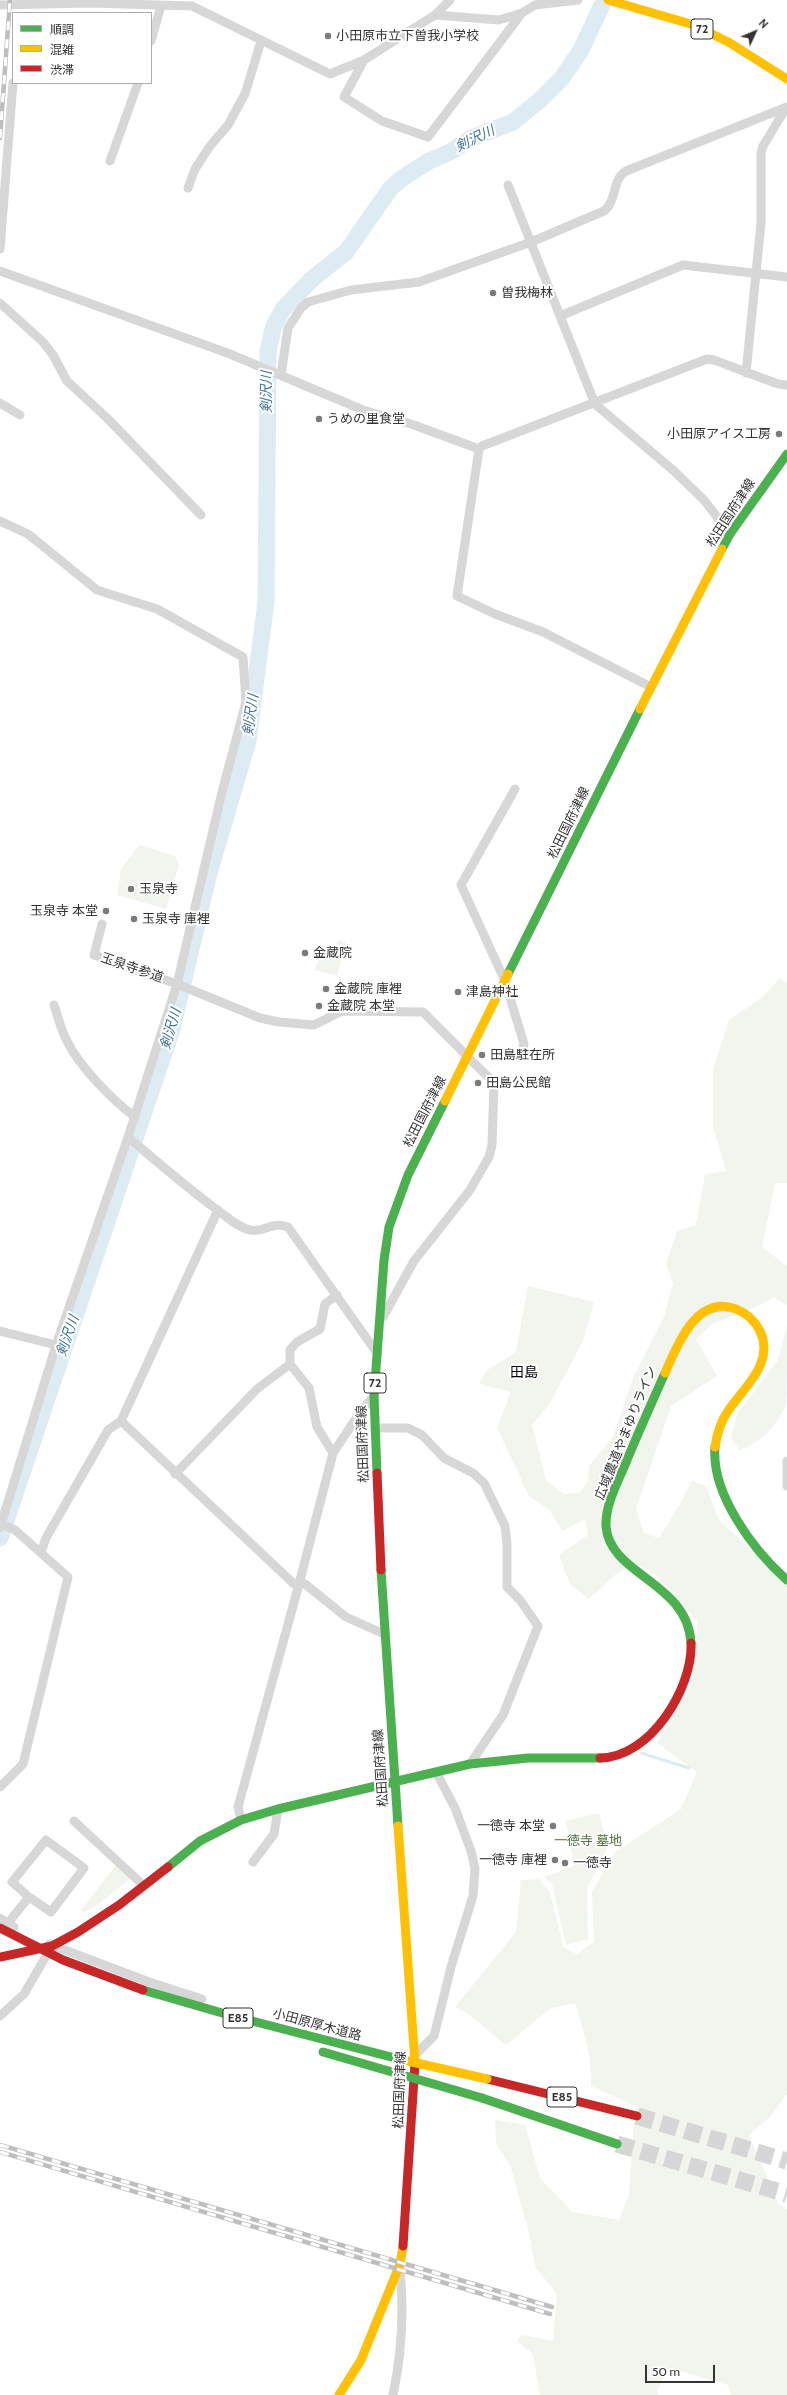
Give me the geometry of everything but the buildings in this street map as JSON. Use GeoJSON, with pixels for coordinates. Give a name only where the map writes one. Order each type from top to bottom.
{"type":"FeatureCollection","features":[{"type":"Feature","properties":{"kind":"main road","name":"72"},"geometry":{"type":"LineString","coordinates":[[608,0],[663,14],[694,25],[725,40],[787,79]]}},
{"type":"Feature","properties":{"kind":"main road","name":"松田国府津線"},"geometry":{"type":"LineString","coordinates":[[339,2395],[361,2360],[400,2264],[406,2222],[415,2056],[384,1634],[375,1428],[374,1396],[378,1326],[384,1260],[389,1228],[398,1198],[651,687],[730,534],[787,454]]}},
{"type":"Feature","properties":{"kind":"main road","name":"広域農道やまゆりライン"},"geometry":{"type":"LineString","coordinates":[[0,1957],[52,1946],[100,1918],[200,1841],[241,1820],[278,1809],[395,1783],[470,1764],[528,1758],[600,1758],[617,1756],[643,1742],[661,1724],[672,1705],[686,1673],[690,1655],[691,1638],[688,1624],[681,1609],[633,1570],[612,1546],[606,1525],[613,1495],[682,1333],[698,1316],[712,1308],[721,1307],[738,1310],[752,1319],[758,1327],[764,1344],[763,1360],[760,1367],[723,1418],[714,1449],[714,1462],[720,1488],[735,1516],[764,1558],[787,1580]]}},
{"type":"Feature","properties":{"kind":"main road","name":"小田原厚木道路"},"geometry":{"type":"LineString","coordinates":[[0,1928],[66,1962],[126,1985],[194,2006],[401,2060],[637,2116]]}},
{"type":"Feature","properties":{"kind":"main road"},"geometry":{"type":"LineString","coordinates":[[7,1945],[54,1968]]}},
{"type":"Feature","properties":{"kind":"main road","name":"小田原厚木道路"},"geometry":{"type":"LineString","coordinates":[[316,2050],[482,2098],[617,2144]]}},
{"type":"Feature","properties":{"kind":"street"},"geometry":{"type":"LineString","coordinates":[[0,5],[18,9],[92,1],[161,6],[192,6],[330,74],[364,60],[435,15],[450,0]]}},
{"type":"Feature","properties":{"kind":"street"},"geometry":{"type":"LineString","coordinates":[[435,15],[499,20],[522,13],[535,5],[578,0]]}},
{"type":"Feature","properties":{"kind":"street"},"geometry":{"type":"LineString","coordinates":[[152,38],[161,6]]}},
{"type":"Feature","properties":{"kind":"street"},"geometry":{"type":"LineString","coordinates":[[364,60],[344,98],[382,121],[428,137],[522,13]]}},
{"type":"Feature","properties":{"kind":"street"},"geometry":{"type":"LineString","coordinates":[[188,188],[195,169],[210,146],[228,125],[245,94],[261,41]]}},
{"type":"Feature","properties":{"kind":"street"},"geometry":{"type":"LineString","coordinates":[[0,249],[13,84]]}},
{"type":"Feature","properties":{"kind":"street"},"geometry":{"type":"LineString","coordinates":[[110,161],[138,84]]}},
{"type":"Feature","properties":{"kind":"street"},"geometry":{"type":"LineString","coordinates":[[278,374],[288,328],[301,308],[308,302],[351,290],[419,282],[531,242],[604,211],[612,203],[620,176],[626,171],[787,108]]}},
{"type":"Feature","properties":{"kind":"street"},"geometry":{"type":"LineString","coordinates":[[746,373],[762,209],[761,154],[787,108]]}},
{"type":"Feature","properties":{"kind":"street"},"geometry":{"type":"LineString","coordinates":[[508,185],[595,404],[674,471],[704,500],[730,534]]}},
{"type":"Feature","properties":{"kind":"street"},"geometry":{"type":"LineString","coordinates":[[560,316],[683,265],[787,278]]}},
{"type":"Feature","properties":{"kind":"street"},"geometry":{"type":"LineString","coordinates":[[0,271],[265,369],[363,410],[414,425],[479,449]]}},
{"type":"Feature","properties":{"kind":"street"},"geometry":{"type":"LineString","coordinates":[[0,303],[43,342],[53,355],[67,381],[107,418],[201,515]]}},
{"type":"Feature","properties":{"kind":"street"},"geometry":{"type":"LineString","coordinates":[[651,687],[543,632],[495,614],[457,596],[479,449],[482,446],[595,404],[707,359],[714,360],[778,384],[787,385]]}},
{"type":"Feature","properties":{"kind":"street"},"geometry":{"type":"LineString","coordinates":[[0,404],[20,415]]}},
{"type":"Feature","properties":{"kind":"street"},"geometry":{"type":"LineString","coordinates":[[0,520],[28,534],[97,590],[157,609],[243,657],[246,702],[222,792],[177,984],[135,1117],[56,1345],[2,1525],[15,1530],[68,1577],[23,1764],[0,1786]]}},
{"type":"Feature","properties":{"kind":"street"},"geometry":{"type":"LineString","coordinates":[[515,789],[461,885],[505,981],[524,1044],[521,1054]]}},
{"type":"Feature","properties":{"kind":"street","name":"玉泉寺参道"},"geometry":{"type":"LineString","coordinates":[[102,924],[94,955],[177,984]]}},
{"type":"Feature","properties":{"kind":"street"},"geometry":{"type":"LineString","coordinates":[[177,984],[260,1018],[279,1022],[314,1025],[342,1012],[424,1012],[494,1083],[492,1145],[489,1157],[470,1190],[414,1261],[378,1326]]}},
{"type":"Feature","properties":{"kind":"street"},"geometry":{"type":"LineString","coordinates":[[54,1005],[67,1041],[85,1067],[124,1109],[135,1117]]}},
{"type":"Feature","properties":{"kind":"street"},"geometry":{"type":"LineString","coordinates":[[128,1137],[182,1184],[249,1230],[260,1230],[277,1224],[288,1227],[377,1354]]}},
{"type":"Feature","properties":{"kind":"street"},"geometry":{"type":"LineString","coordinates":[[41,1552],[46,1538],[108,1430],[121,1421],[218,1210]]}},
{"type":"Feature","properties":{"kind":"street"},"geometry":{"type":"LineString","coordinates":[[332,1453],[317,1427],[309,1388],[290,1364],[290,1350],[297,1342],[320,1329],[325,1304],[337,1295]]}},
{"type":"Feature","properties":{"kind":"street"},"geometry":{"type":"LineString","coordinates":[[0,1331],[56,1345]]}},
{"type":"Feature","properties":{"kind":"street"},"geometry":{"type":"LineString","coordinates":[[175,1474],[257,1389],[290,1364]]}},
{"type":"Feature","properties":{"kind":"street"},"geometry":{"type":"LineString","coordinates":[[241,1820],[238,1807],[299,1584],[332,1453],[361,1411],[374,1396]]}},
{"type":"Feature","properties":{"kind":"street"},"geometry":{"type":"LineString","coordinates":[[121,1421],[175,1474],[294,1584],[305,1584],[346,1617],[384,1634]]}},
{"type":"Feature","properties":{"kind":"street"},"geometry":{"type":"LineString","coordinates":[[375,1428],[408,1428],[422,1435],[444,1458],[473,1473],[484,1483],[505,1526],[507,1544],[507,1587],[520,1600],[538,1626],[503,1714],[470,1764]]}},
{"type":"Feature","properties":{"kind":"street"},"geometry":{"type":"LineString","coordinates":[[787,1461],[787,1486]]}},
{"type":"Feature","properties":{"kind":"street"},"geometry":{"type":"LineString","coordinates":[[0,1918],[52,1946],[149,1982],[195,1997],[415,2056],[434,2036],[451,1967],[473,1896],[475,1868],[471,1851],[455,1808],[436,1772]]}},
{"type":"Feature","properties":{"kind":"street"},"geometry":{"type":"LineString","coordinates":[[252,1862],[274,1834],[278,1809]]}},
{"type":"Feature","properties":{"kind":"street"},"geometry":{"type":"LineString","coordinates":[[74,1821],[143,1885]]}},
{"type":"Feature","properties":{"kind":"street"},"geometry":{"type":"LineString","coordinates":[[46,1840],[84,1868],[51,1912],[29,1897],[12,1882],[46,1840]]}},
{"type":"Feature","properties":{"kind":"street"},"geometry":{"type":"LineString","coordinates":[[8,1923],[29,1897]]}},
{"type":"Feature","properties":{"kind":"street"},"geometry":{"type":"LineString","coordinates":[[0,2016],[24,1994],[52,1946]]}},
{"type":"Feature","properties":{"kind":"street"},"geometry":{"type":"LineString","coordinates":[[393,2395],[399,2370],[403,2300],[400,2264]]}},
{"type":"Feature","properties":{"kind":"green space"},"geometry":{"type":"Polygon","coordinates":[[[139,845],[175,856],[179,865],[166,909],[117,895],[121,869],[139,845]]]}},
{"type":"Feature","properties":{"kind":"green space"},"geometry":{"type":"Polygon","coordinates":[[[340,940],[346,943],[337,976],[314,970],[321,955],[340,940]]]}},
{"type":"Feature","properties":{"kind":"green space"},"geometry":{"type":"Polygon","coordinates":[[[780,978],[787,984],[787,1183],[775,1183],[762,1247],[787,1266],[787,1305],[774,1297],[758,1306],[712,1324],[696,1339],[717,1376],[671,1406],[636,1509],[644,1533],[659,1538],[692,1481],[706,1486],[719,1520],[787,1582],[787,2094],[770,2117],[749,2135],[778,2203],[787,2209],[787,2395],[731,2395],[728,2385],[683,2372],[668,2371],[657,2390],[658,2395],[540,2395],[533,2354],[517,2341],[522,2335],[553,2341],[557,2294],[535,2267],[529,2233],[511,2168],[496,2143],[495,2120],[525,2125],[540,2178],[572,2212],[619,2220],[629,2195],[633,2132],[637,2107],[591,2086],[589,2054],[575,2003],[551,2008],[506,2045],[467,2013],[455,2007],[516,1932],[521,1880],[539,1879],[550,1893],[564,1948],[577,1954],[594,1942],[592,1892],[614,1853],[681,1809],[697,1772],[657,1743],[691,1685],[698,1621],[656,1575],[636,1563],[615,1575],[589,1599],[570,1584],[559,1555],[588,1535],[585,1519],[562,1531],[550,1510],[529,1496],[497,1428],[511,1392],[479,1384],[487,1370],[516,1352],[528,1286],[594,1302],[583,1341],[550,1403],[532,1425],[546,1480],[563,1494],[579,1493],[588,1481],[589,1466],[613,1437],[633,1378],[664,1317],[673,1283],[666,1264],[677,1231],[696,1225],[705,1174],[726,1171],[713,1126],[713,1070],[729,1020],[764,996],[780,978]]]}},
{"type":"Feature","properties":{"kind":"green space"},"geometry":{"type":"Polygon","coordinates":[[[787,1326],[786,1404],[783,1412],[767,1433],[754,1443],[739,1450],[731,1438],[737,1414],[778,1360],[787,1326]]]}},
{"type":"Feature","properties":{"kind":"green space","name":"一徳寺 墓地"},"geometry":{"type":"Polygon","coordinates":[[[599,1813],[608,1847],[587,1888],[588,1939],[566,1945],[552,1884],[544,1877],[574,1866],[566,1821],[599,1813]]]}},
{"type":"Feature","properties":{"kind":"green space"},"geometry":{"type":"Polygon","coordinates":[[[116,1865],[131,1878],[96,1906],[84,1912],[81,1910],[116,1865]]]}},
{"type":"Feature","properties":{"kind":"waterway","name":"剣沢川"},"geometry":{"type":"LineString","coordinates":[[0,1538],[172,1029],[209,873],[248,741],[266,602],[268,351],[274,325],[284,308],[312,279],[346,252],[390,189],[401,179],[429,161],[450,152],[472,138],[513,122],[540,100],[562,78],[581,50],[601,7]]}},
{"type":"Feature","properties":{"kind":"waterway"},"geometry":{"type":"LineString","coordinates":[[641,1753],[689,1768]]}},
{"type":"Feature","properties":{"kind":"tunnel"},"geometry":{"type":"LineString","coordinates":[[637,2116],[787,2161]]}},
{"type":"Feature","properties":{"kind":"tunnel"},"geometry":{"type":"LineString","coordinates":[[617,2144],[787,2194]]}},
{"type":"Feature","properties":{"kind":"railway"},"geometry":{"type":"LineString","coordinates":[[0,138],[10,0]]}},
{"type":"Feature","properties":{"kind":"railway"},"geometry":{"type":"LineString","coordinates":[[0,2145],[552,2307]]}},
{"type":"Feature","properties":{"kind":"railway"},"geometry":{"type":"LineString","coordinates":[[0,2152],[550,2314]]}},
{"type":"Feature","properties":{"kind":"traffic: fast"},"geometry":{"type":"LineString","coordinates":[[722,549],[730,534],[787,454]]}},
{"type":"Feature","properties":{"kind":"traffic: fast"},"geometry":{"type":"LineString","coordinates":[[508,974],[640,709]]}},
{"type":"Feature","properties":{"kind":"traffic: fast"},"geometry":{"type":"LineString","coordinates":[[377,1473],[374,1396],[384,1260],[389,1227],[408,1175],[445,1101]]}},
{"type":"Feature","properties":{"kind":"traffic: fast"},"geometry":{"type":"LineString","coordinates":[[665,1373],[613,1492],[606,1518],[606,1526],[610,1543],[620,1556],[664,1592],[677,1606],[687,1622],[691,1643]]}},
{"type":"Feature","properties":{"kind":"traffic: fast"},"geometry":{"type":"LineString","coordinates":[[715,1447],[716,1465],[720,1484],[727,1502],[737,1520],[761,1554],[787,1580]]}},
{"type":"Feature","properties":{"kind":"traffic: fast"},"geometry":{"type":"LineString","coordinates":[[381,1570],[398,1826]]}},
{"type":"Feature","properties":{"kind":"traffic: fast"},"geometry":{"type":"LineString","coordinates":[[168,1867],[200,1841],[241,1820],[278,1809],[470,1764],[528,1758],[600,1758]]}},
{"type":"Feature","properties":{"kind":"traffic: fast"},"geometry":{"type":"LineString","coordinates":[[143,1990],[229,2015],[399,2059]]}},
{"type":"Feature","properties":{"kind":"traffic: fast"},"geometry":{"type":"LineString","coordinates":[[323,2052],[482,2098]]}},
{"type":"Feature","properties":{"kind":"traffic: fast"},"geometry":{"type":"LineString","coordinates":[[482,2098],[617,2144]]}},
{"type":"Feature","properties":{"kind":"traffic: slow"},"geometry":{"type":"LineString","coordinates":[[608,0],[694,25],[730,43],[787,79]]}},
{"type":"Feature","properties":{"kind":"traffic: slow"},"geometry":{"type":"LineString","coordinates":[[640,709],[722,549]]}},
{"type":"Feature","properties":{"kind":"traffic: slow"},"geometry":{"type":"LineString","coordinates":[[445,1101],[508,974]]}},
{"type":"Feature","properties":{"kind":"traffic: slow"},"geometry":{"type":"LineString","coordinates":[[665,1373],[682,1337],[690,1325],[699,1316],[710,1309],[722,1306],[736,1309],[756,1324],[764,1343],[764,1354],[761,1364],[756,1374],[723,1419],[715,1447]]}},
{"type":"Feature","properties":{"kind":"traffic: slow"},"geometry":{"type":"LineString","coordinates":[[398,1826],[415,2063]]}},
{"type":"Feature","properties":{"kind":"traffic: slow"},"geometry":{"type":"LineString","coordinates":[[399,2059],[487,2079]]}},
{"type":"Feature","properties":{"kind":"traffic: slow"},"geometry":{"type":"LineString","coordinates":[[339,2395],[361,2360],[400,2264],[403,2246]]}},
{"type":"Feature","properties":{"kind":"traffic: jam"},"geometry":{"type":"LineString","coordinates":[[377,1473],[381,1570]]}},
{"type":"Feature","properties":{"kind":"traffic: jam"},"geometry":{"type":"LineString","coordinates":[[600,1758],[618,1755],[636,1746],[651,1733],[665,1717],[685,1680],[690,1661],[691,1643]]}},
{"type":"Feature","properties":{"kind":"traffic: jam"},"geometry":{"type":"LineString","coordinates":[[0,1957],[52,1946],[78,1932],[119,1905],[168,1867]]}},
{"type":"Feature","properties":{"kind":"traffic: jam"},"geometry":{"type":"LineString","coordinates":[[0,1928],[63,1960],[143,1990]]}},
{"type":"Feature","properties":{"kind":"traffic: jam"},"geometry":{"type":"LineString","coordinates":[[403,2246],[415,2063]]}},
{"type":"Feature","properties":{"kind":"traffic: jam"},"geometry":{"type":"LineString","coordinates":[[487,2079],[637,2116]]}},
{"type":"Feature","properties":{"kind":"place","name":"小田原市立下曽我小学校"},"geometry":{"type":"Point","coordinates":[328,36]}},
{"type":"Feature","properties":{"kind":"place","name":"曽我梅林"},"geometry":{"type":"Point","coordinates":[493,293]}},
{"type":"Feature","properties":{"kind":"place","name":"うめの里食堂"},"geometry":{"type":"Point","coordinates":[319,419]}},
{"type":"Feature","properties":{"kind":"place","name":"小田原アイス工房"},"geometry":{"type":"Point","coordinates":[779,434]}},
{"type":"Feature","properties":{"kind":"place","name":"玉泉寺"},"geometry":{"type":"Point","coordinates":[131,889]}},
{"type":"Feature","properties":{"kind":"place","name":"玉泉寺 本堂"},"geometry":{"type":"Point","coordinates":[106,911]}},
{"type":"Feature","properties":{"kind":"place","name":"玉泉寺 庫裡"},"geometry":{"type":"Point","coordinates":[134,919]}},
{"type":"Feature","properties":{"kind":"place","name":"金蔵院"},"geometry":{"type":"Point","coordinates":[305,953]}},
{"type":"Feature","properties":{"kind":"place","name":"金蔵院 庫裡"},"geometry":{"type":"Point","coordinates":[326,989]}},
{"type":"Feature","properties":{"kind":"place","name":"津島神社"},"geometry":{"type":"Point","coordinates":[458,992]}},
{"type":"Feature","properties":{"kind":"place","name":"金蔵院 本堂"},"geometry":{"type":"Point","coordinates":[319,1006]}},
{"type":"Feature","properties":{"kind":"place","name":"田島駐在所"},"geometry":{"type":"Point","coordinates":[482,1055]}},
{"type":"Feature","properties":{"kind":"place","name":"田島公民館"},"geometry":{"type":"Point","coordinates":[478,1083]}},
{"type":"Feature","properties":{"kind":"place","name":"一徳寺 本堂"},"geometry":{"type":"Point","coordinates":[553,1826]}},
{"type":"Feature","properties":{"kind":"place","name":"一徳寺 庫裡"},"geometry":{"type":"Point","coordinates":[555,1860]}},
{"type":"Feature","properties":{"kind":"place","name":"一徳寺"},"geometry":{"type":"Point","coordinates":[565,1863]}},
{"type":"Feature","properties":{"kind":"district","name":"田島"},"geometry":{"type":"Point","coordinates":[524,1373]}}]}
